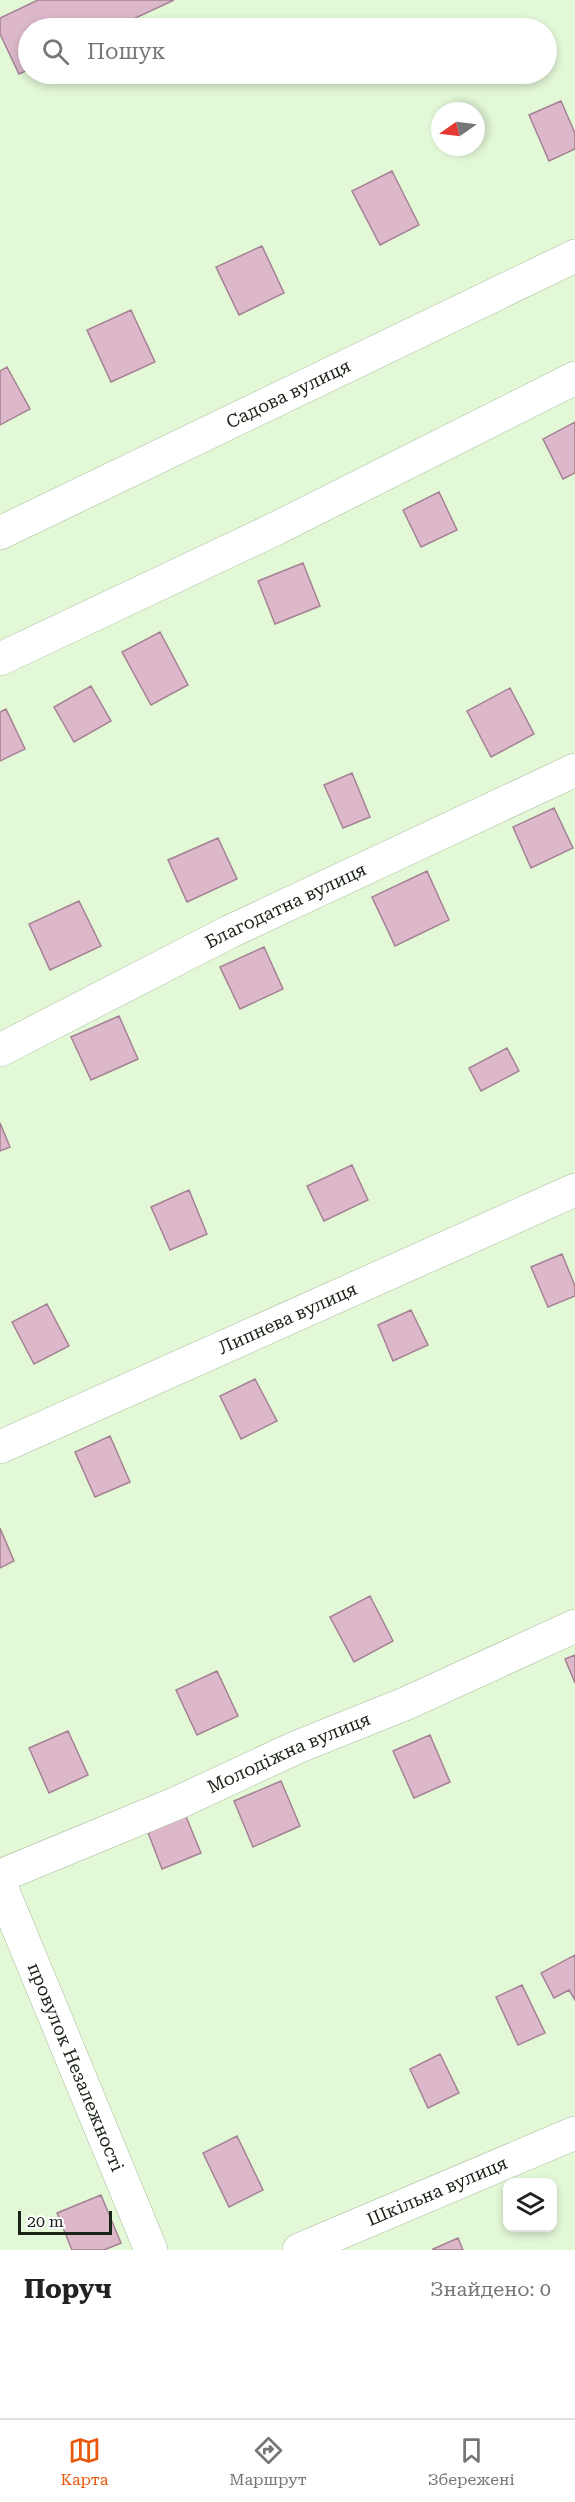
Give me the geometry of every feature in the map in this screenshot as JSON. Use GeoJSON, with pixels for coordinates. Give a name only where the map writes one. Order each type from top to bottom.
{"type":"FeatureCollection","features":[{"type":"Feature","properties":{"kind":"street","name":"Садова вулиця"},"geometry":{"type":"LineString","coordinates":[[0,533],[575,256]]}},
{"type":"Feature","properties":{"kind":"street"},"geometry":{"type":"LineString","coordinates":[[0,659],[277,528],[575,378]]}},
{"type":"Feature","properties":{"kind":"street","name":"Благодатна вулиця"},"geometry":{"type":"LineString","coordinates":[[0,1050],[229,932],[575,770]]}},
{"type":"Feature","properties":{"kind":"street","name":"Липнева вулиця"},"geometry":{"type":"LineString","coordinates":[[0,1447],[575,1190]]}},
{"type":"Feature","properties":{"kind":"street","name":"Молодіжна вулиця"},"geometry":{"type":"LineString","coordinates":[[0,1876],[177,1803],[295,1748],[407,1703],[575,1626]]}},
{"type":"Feature","properties":{"kind":"street","name":"провулок Незалежності"},"geometry":{"type":"LineString","coordinates":[[0,1884],[151,2250]]}},
{"type":"Feature","properties":{"kind":"street","name":"Шкільна вулиця"},"geometry":{"type":"LineString","coordinates":[[299,2250],[575,2133]]}},
{"type":"Feature","properties":{"kind":"building"},"geometry":{"type":"Polygon","coordinates":[[[38,0],[174,0],[135,18],[18,18],[18,72],[0,34],[0,18],[38,0]]]}},
{"type":"Feature","properties":{"kind":"building"},"geometry":{"type":"Polygon","coordinates":[[[561,101],[575,133],[575,149],[549,161],[529,115],[561,101]]]}},
{"type":"Feature","properties":{"kind":"building"},"geometry":{"type":"Polygon","coordinates":[[[392,171],[419,225],[380,245],[352,191],[392,171]]]}},
{"type":"Feature","properties":{"kind":"building"},"geometry":{"type":"Polygon","coordinates":[[[262,246],[284,293],[239,315],[216,267],[262,246]]]}},
{"type":"Feature","properties":{"kind":"building"},"geometry":{"type":"Polygon","coordinates":[[[131,310],[155,362],[111,382],[87,330],[131,310]]]}},
{"type":"Feature","properties":{"kind":"building"},"geometry":{"type":"Polygon","coordinates":[[[7,367],[30,409],[0,425],[0,371],[7,367]]]}},
{"type":"Feature","properties":{"kind":"building"},"geometry":{"type":"Polygon","coordinates":[[[575,422],[575,473],[563,479],[543,439],[575,422]]]}},
{"type":"Feature","properties":{"kind":"building"},"geometry":{"type":"Polygon","coordinates":[[[439,492],[457,530],[421,547],[403,510],[439,492]]]}},
{"type":"Feature","properties":{"kind":"building"},"geometry":{"type":"Polygon","coordinates":[[[303,563],[320,606],[275,624],[258,581],[303,563]]]}},
{"type":"Feature","properties":{"kind":"building"},"geometry":{"type":"Polygon","coordinates":[[[160,632],[188,685],[151,705],[122,652],[160,632]]]}},
{"type":"Feature","properties":{"kind":"building"},"geometry":{"type":"Polygon","coordinates":[[[91,686],[111,721],[74,742],[54,707],[91,686]]]}},
{"type":"Feature","properties":{"kind":"building"},"geometry":{"type":"Polygon","coordinates":[[[510,688],[534,734],[491,757],[467,711],[510,688]]]}},
{"type":"Feature","properties":{"kind":"building"},"geometry":{"type":"Polygon","coordinates":[[[6,709],[25,749],[0,761],[0,712],[6,709]]]}},
{"type":"Feature","properties":{"kind":"building"},"geometry":{"type":"Polygon","coordinates":[[[352,773],[370,817],[343,828],[324,785],[352,773]]]}},
{"type":"Feature","properties":{"kind":"building"},"geometry":{"type":"Polygon","coordinates":[[[554,808],[573,848],[531,868],[513,827],[554,808]]]}},
{"type":"Feature","properties":{"kind":"building"},"geometry":{"type":"Polygon","coordinates":[[[218,838],[237,879],[187,902],[168,860],[218,838]]]}},
{"type":"Feature","properties":{"kind":"building"},"geometry":{"type":"Polygon","coordinates":[[[427,871],[449,920],[395,946],[372,897],[427,871]]]}},
{"type":"Feature","properties":{"kind":"building"},"geometry":{"type":"Polygon","coordinates":[[[79,901],[101,946],[50,970],[29,924],[79,901]]]}},
{"type":"Feature","properties":{"kind":"building"},"geometry":{"type":"Polygon","coordinates":[[[264,947],[283,989],[240,1009],[220,967],[264,947]]]}},
{"type":"Feature","properties":{"kind":"building"},"geometry":{"type":"Polygon","coordinates":[[[119,1016],[138,1059],[91,1080],[71,1037],[119,1016]]]}},
{"type":"Feature","properties":{"kind":"building"},"geometry":{"type":"Polygon","coordinates":[[[507,1048],[519,1071],[481,1091],[469,1068],[507,1048]]]}},
{"type":"Feature","properties":{"kind":"building"},"geometry":{"type":"Polygon","coordinates":[[[0,1123],[10,1147],[0,1151],[0,1123]]]}},
{"type":"Feature","properties":{"kind":"building"},"geometry":{"type":"Polygon","coordinates":[[[352,1165],[368,1200],[324,1221],[307,1186],[352,1165]]]}},
{"type":"Feature","properties":{"kind":"building"},"geometry":{"type":"Polygon","coordinates":[[[189,1190],[207,1234],[170,1250],[151,1207],[189,1190]]]}},
{"type":"Feature","properties":{"kind":"building"},"geometry":{"type":"Polygon","coordinates":[[[562,1254],[575,1286],[575,1296],[548,1307],[531,1267],[562,1254]]]}},
{"type":"Feature","properties":{"kind":"building"},"geometry":{"type":"Polygon","coordinates":[[[47,1304],[69,1346],[34,1364],[12,1322],[47,1304]]]}},
{"type":"Feature","properties":{"kind":"building"},"geometry":{"type":"Polygon","coordinates":[[[411,1310],[428,1345],[393,1361],[378,1325],[411,1310]]]}},
{"type":"Feature","properties":{"kind":"building"},"geometry":{"type":"Polygon","coordinates":[[[255,1379],[277,1421],[241,1439],[220,1396],[255,1379]]]}},
{"type":"Feature","properties":{"kind":"building"},"geometry":{"type":"Polygon","coordinates":[[[110,1436],[130,1482],[95,1497],[75,1452],[110,1436]]]}},
{"type":"Feature","properties":{"kind":"building"},"geometry":{"type":"Polygon","coordinates":[[[0,1528],[14,1561],[0,1568],[0,1528]]]}},
{"type":"Feature","properties":{"kind":"building"},"geometry":{"type":"Polygon","coordinates":[[[370,1596],[393,1641],[354,1662],[330,1617],[370,1596]]]}},
{"type":"Feature","properties":{"kind":"building"},"geometry":{"type":"Polygon","coordinates":[[[575,1655],[575,1683],[565,1659],[575,1655]]]}},
{"type":"Feature","properties":{"kind":"building"},"geometry":{"type":"Polygon","coordinates":[[[217,1671],[238,1716],[197,1735],[176,1690],[217,1671]]]}},
{"type":"Feature","properties":{"kind":"building"},"geometry":{"type":"Polygon","coordinates":[[[68,1731],[88,1775],[49,1793],[29,1748],[68,1731]]]}},
{"type":"Feature","properties":{"kind":"building"},"geometry":{"type":"Polygon","coordinates":[[[430,1735],[450,1782],[414,1798],[393,1751],[430,1735]]]}},
{"type":"Feature","properties":{"kind":"building"},"geometry":{"type":"Polygon","coordinates":[[[281,1781],[300,1826],[253,1847],[234,1801],[281,1781]]]}},
{"type":"Feature","properties":{"kind":"building"},"geometry":{"type":"Polygon","coordinates":[[[185,1814],[201,1853],[162,1869],[147,1830],[185,1814]]]}},
{"type":"Feature","properties":{"kind":"building"},"geometry":{"type":"Polygon","coordinates":[[[575,1955],[575,2000],[569,1990],[554,1998],[541,1973],[575,1955]]]}},
{"type":"Feature","properties":{"kind":"building"},"geometry":{"type":"Polygon","coordinates":[[[522,1985],[545,2033],[518,2045],[496,1997],[522,1985]]]}},
{"type":"Feature","properties":{"kind":"building"},"geometry":{"type":"Polygon","coordinates":[[[440,2054],[459,2093],[428,2108],[410,2069],[440,2054]]]}},
{"type":"Feature","properties":{"kind":"building"},"geometry":{"type":"Polygon","coordinates":[[[237,2136],[263,2190],[229,2207],[203,2153],[237,2136]]]}},
{"type":"Feature","properties":{"kind":"building"},"geometry":{"type":"Polygon","coordinates":[[[101,2195],[121,2243],[104,2250],[72,2250],[57,2213],[101,2195]]]}},
{"type":"Feature","properties":{"kind":"building"},"geometry":{"type":"Polygon","coordinates":[[[458,2238],[463,2250],[433,2250],[433,2249],[458,2238]]]}}]}
